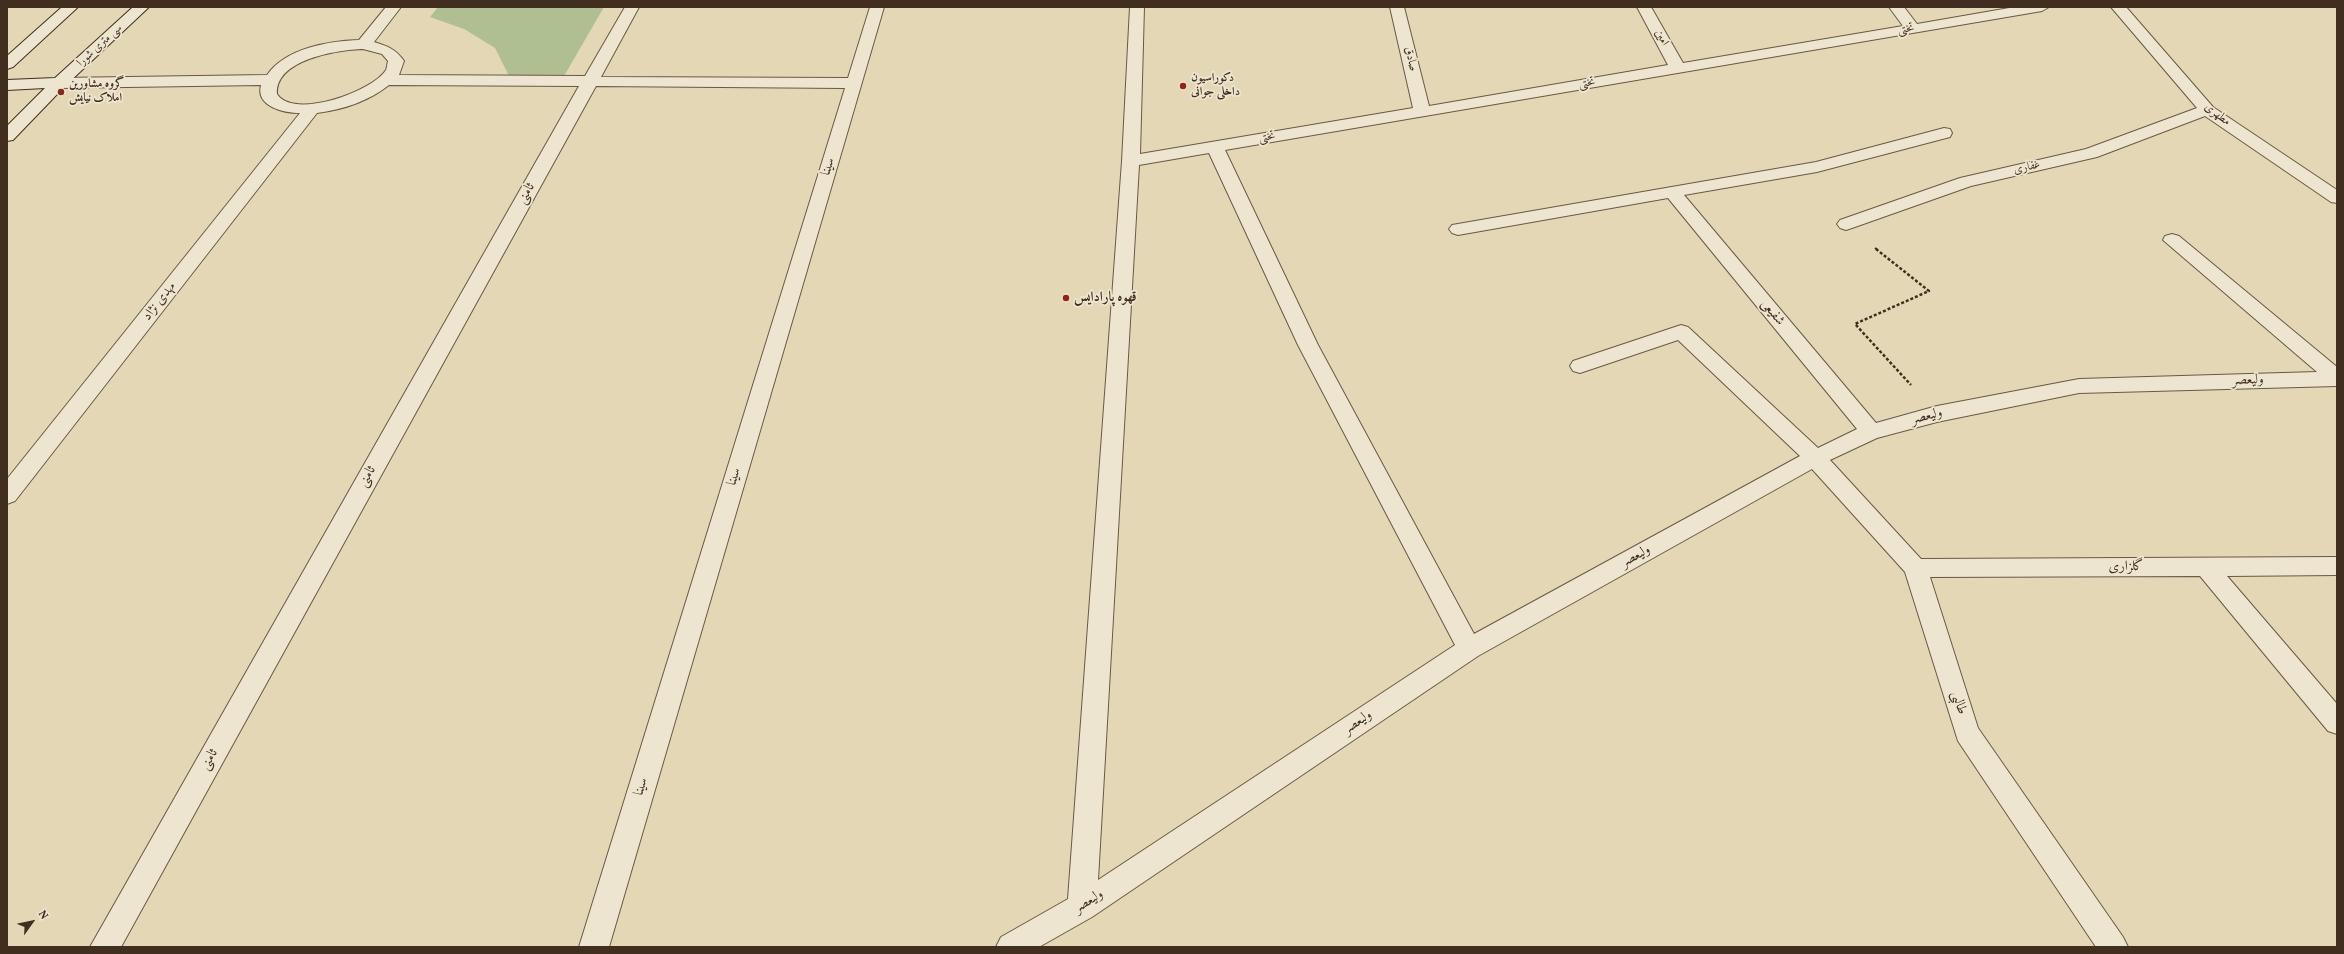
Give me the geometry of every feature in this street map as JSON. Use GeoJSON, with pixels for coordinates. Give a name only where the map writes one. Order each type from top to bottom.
{"type":"FeatureCollection","features":[{"type":"Feature","properties":{"kind":"street"},"geometry":{"type":"LineString","coordinates":[[7,64],[71,7]]}},
{"type":"Feature","properties":{"kind":"street","name":"سی متری شورا"},"geometry":{"type":"LineString","coordinates":[[7,136],[60,83],[142,7]]}},
{"type":"Feature","properties":{"kind":"street"},"geometry":{"type":"LineString","coordinates":[[364,44],[394,7]]}},
{"type":"Feature","properties":{"kind":"street","name":"ثامنی"},"geometry":{"type":"LineString","coordinates":[[105,947],[632,7]]}},
{"type":"Feature","properties":{"kind":"street","name":"سینا"},"geometry":{"type":"LineString","coordinates":[[594,947],[877,7]]}},
{"type":"Feature","properties":{"kind":"street"},"geometry":{"type":"LineString","coordinates":[[1082,907],[1131,161],[1137,7]]}},
{"type":"Feature","properties":{"kind":"street","name":"صادق"},"geometry":{"type":"LineString","coordinates":[[1397,7],[1422,112]]}},
{"type":"Feature","properties":{"kind":"street","name":"امین"},"geometry":{"type":"LineString","coordinates":[[1644,7],[1678,69]]}},
{"type":"Feature","properties":{"kind":"street"},"geometry":{"type":"LineString","coordinates":[[1896,7],[1913,29]]}},
{"type":"Feature","properties":{"kind":"street","name":"تختی"},"geometry":{"type":"LineString","coordinates":[[1131,161],[2042,7]]}},
{"type":"Feature","properties":{"kind":"street","name":"مطهری"},"geometry":{"type":"LineString","coordinates":[[2118,7],[2207,110],[2337,198]]}},
{"type":"Feature","properties":{"kind":"street"},"geometry":{"type":"LineString","coordinates":[[364,44],[379,47],[390,53],[395,60],[394,70],[387,80],[374,90],[356,99],[312,109],[280,105],[271,98],[268,90],[270,80],[278,71],[308,54],[327,48],[364,44]]}},
{"type":"Feature","properties":{"kind":"street"},"geometry":{"type":"LineString","coordinates":[[7,85],[270,80]]}},
{"type":"Feature","properties":{"kind":"street"},"geometry":{"type":"LineString","coordinates":[[387,80],[854,83]]}},
{"type":"Feature","properties":{"kind":"street","name":"مهدی نژاد"},"geometry":{"type":"LineString","coordinates":[[7,495],[312,109]]}},
{"type":"Feature","properties":{"kind":"street","name":"غفاری"},"geometry":{"type":"LineString","coordinates":[[1846,224],[1966,182],[2091,153],[2207,110]]}},
{"type":"Feature","properties":{"kind":"street"},"geometry":{"type":"LineString","coordinates":[[1458,229],[1674,193],[1817,167],[1944,133]]}},
{"type":"Feature","properties":{"kind":"street"},"geometry":{"type":"LineString","coordinates":[[1215,147],[1308,345],[1468,649]]}},
{"type":"Feature","properties":{"kind":"street","name":"شفیعی"},"geometry":{"type":"LineString","coordinates":[[1674,193],[1871,432]]}},
{"type":"Feature","properties":{"kind":"street"},"geometry":{"type":"LineString","coordinates":[[2172,240],[2337,378]]}},
{"type":"Feature","properties":{"kind":"street","name":"طالبی"},"geometry":{"type":"LineString","coordinates":[[1580,366],[1681,332],[1815,458],[1915,568],[1967,733],[2113,947]]}},
{"type":"Feature","properties":{"kind":"street","name":"ولیعصر"},"geometry":{"type":"LineString","coordinates":[[1011,947],[1082,907],[1468,649],[1815,458],[1871,432],[1937,414],[2079,386],[2337,378]]}},
{"type":"Feature","properties":{"kind":"street","name":"گلزاری"},"geometry":{"type":"LineString","coordinates":[[1915,568],[2337,566]]}},
{"type":"Feature","properties":{"kind":"street"},"geometry":{"type":"LineString","coordinates":[[2206,567],[2337,723]]}},
{"type":"Feature","properties":{"kind":"path"},"geometry":{"type":"LineString","coordinates":[[1846,224],[1928,291],[1855,324],[1937,414]]}},
{"type":"Feature","properties":{"kind":"green space"},"geometry":{"type":"Polygon","coordinates":[[[438,7],[604,7],[560,83],[509,76],[495,48],[464,29],[430,17],[438,7]]]}},
{"type":"Feature","properties":{"kind":"place","name":"دکوراسیون داخلی جوانی"},"geometry":{"type":"Point","coordinates":[1183,86]}},
{"type":"Feature","properties":{"kind":"place","name":"گروه مشاورین املاک نیایش"},"geometry":{"type":"Point","coordinates":[61,92]}},
{"type":"Feature","properties":{"kind":"place","name":"قهوه پارادایس"},"geometry":{"type":"Point","coordinates":[1066,298]}}]}
